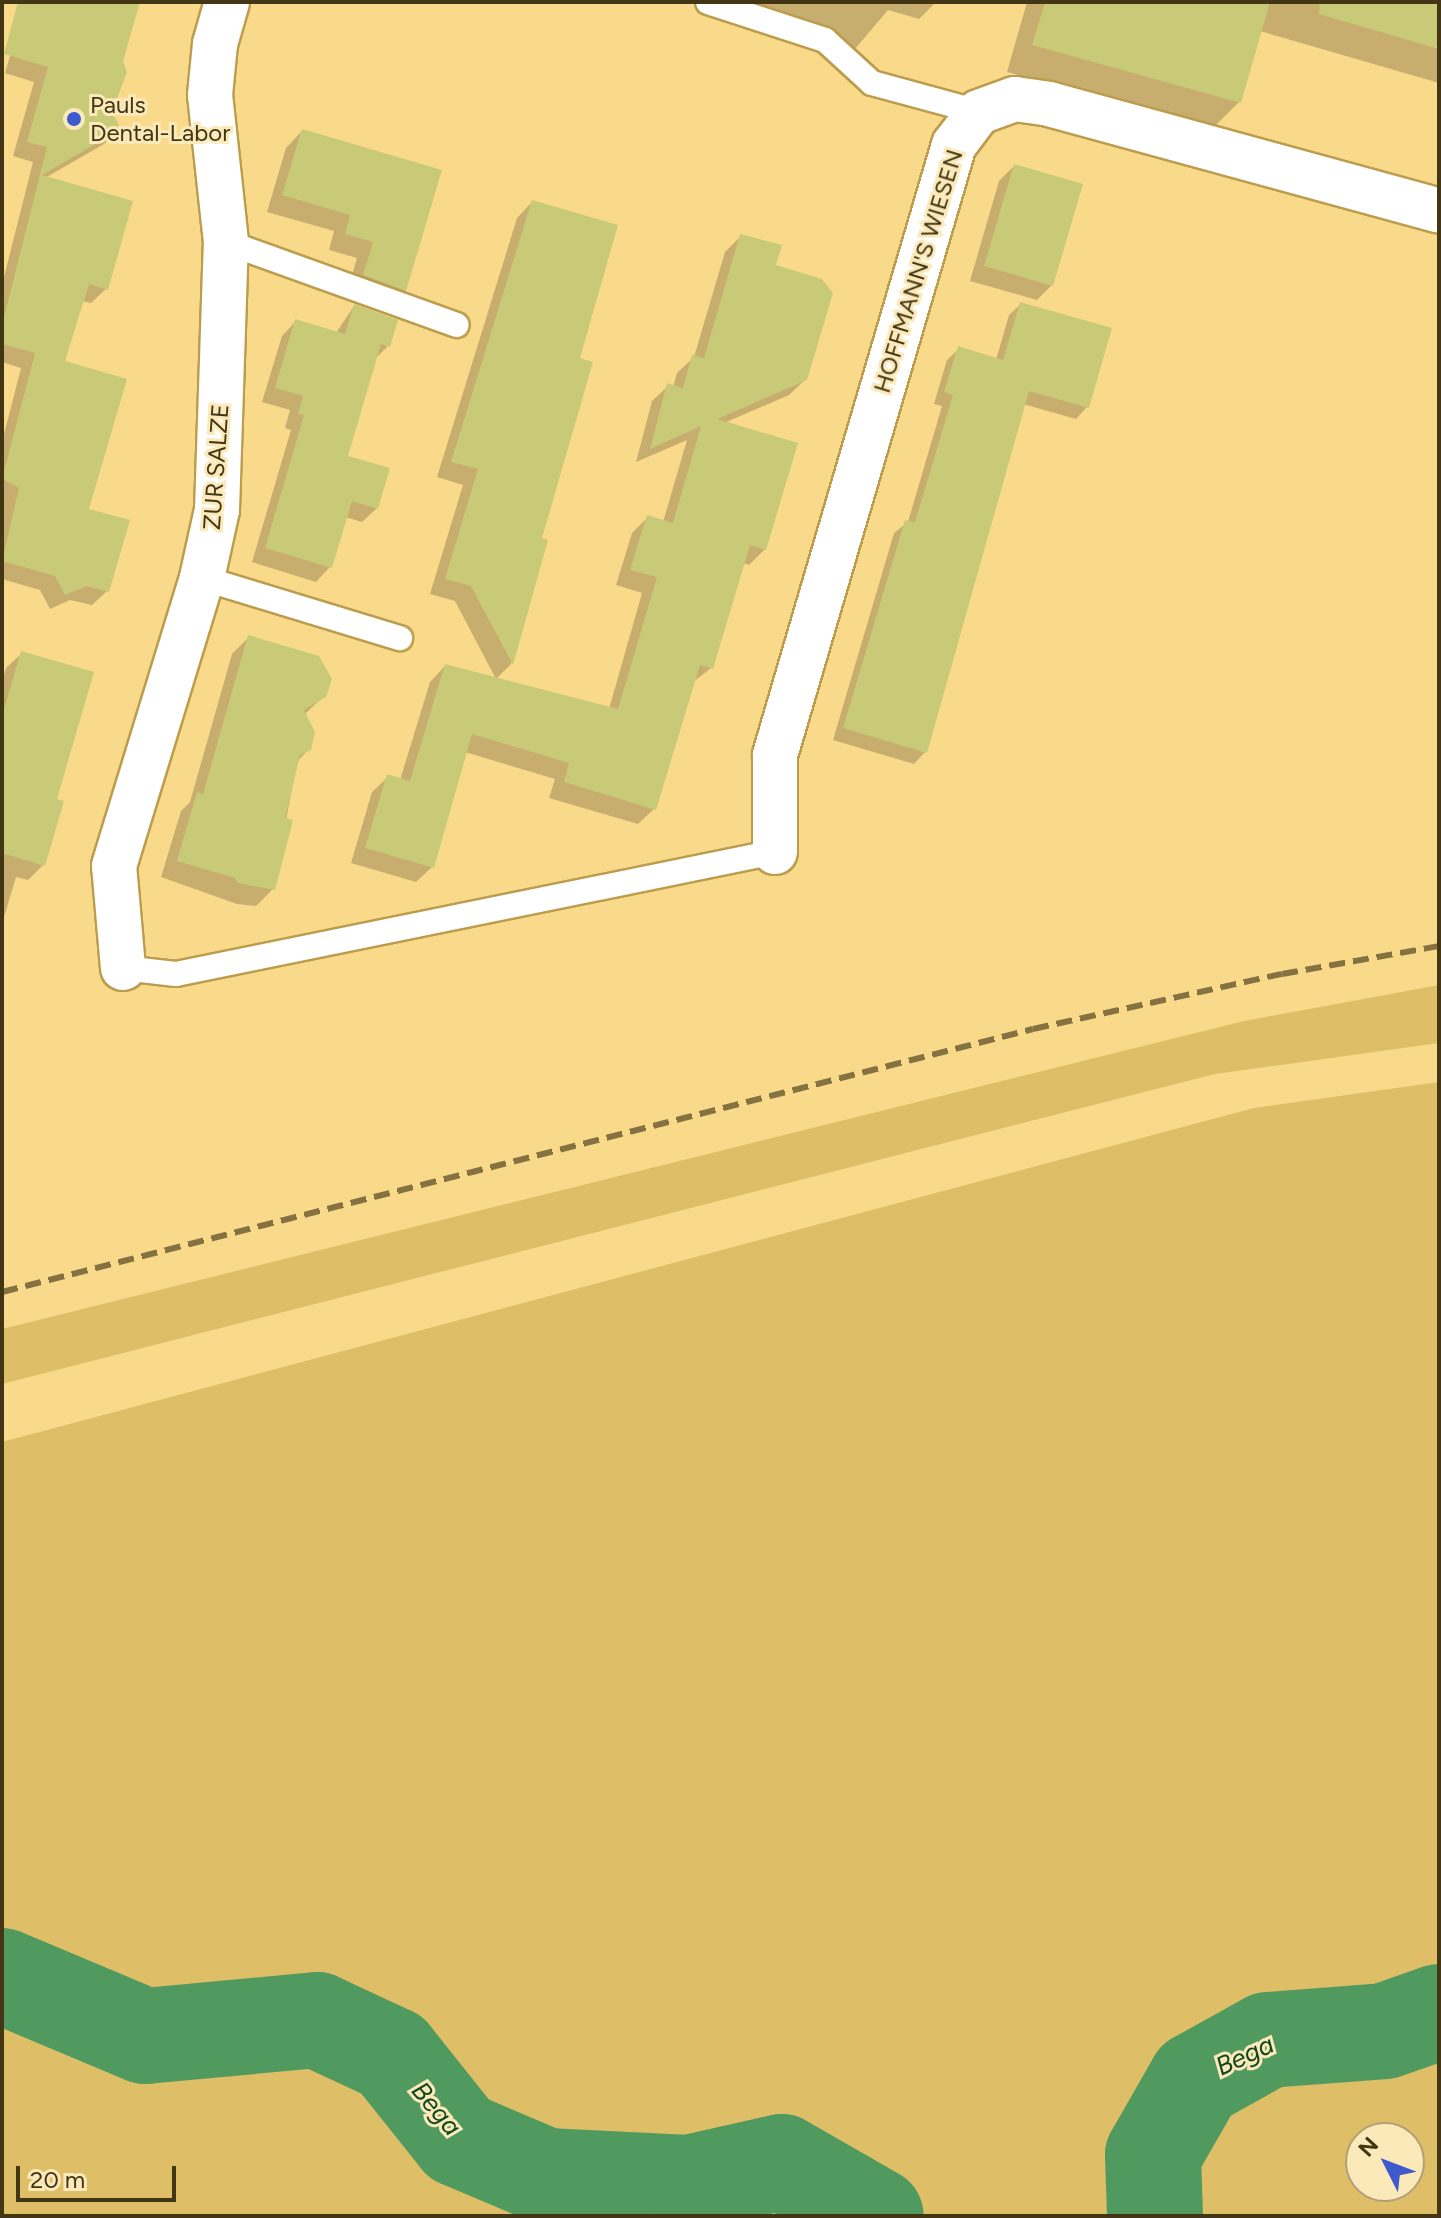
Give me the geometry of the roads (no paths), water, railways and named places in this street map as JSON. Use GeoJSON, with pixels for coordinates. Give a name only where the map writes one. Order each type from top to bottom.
{"type":"FeatureCollection","features":[{"type":"Feature","properties":{"kind":"street","name":"ZUR SALZE"},"geometry":{"type":"LineString","coordinates":[[123,968],[114,866],[202,578],[217,510],[226,242],[210,95],[215,44],[227,2]]}},
{"type":"Feature","properties":{"kind":"street"},"geometry":{"type":"LineString","coordinates":[[979,112],[1015,99],[1049,104],[1439,211]]}},
{"type":"Feature","properties":{"kind":"street","name":"HOFFMANN'S WIESEN"},"geometry":{"type":"LineString","coordinates":[[775,852],[775,755],[954,145],[979,112]]}},
{"type":"Feature","properties":{"kind":"lane"},"geometry":{"type":"LineString","coordinates":[[708,2],[825,40],[872,83],[979,112]]}},
{"type":"Feature","properties":{"kind":"lane"},"geometry":{"type":"LineString","coordinates":[[226,242],[457,325]]}},
{"type":"Feature","properties":{"kind":"lane"},"geometry":{"type":"LineString","coordinates":[[202,578],[400,638]]}},
{"type":"Feature","properties":{"kind":"lane"},"geometry":{"type":"LineString","coordinates":[[123,968],[176,974],[775,852]]}},
{"type":"Feature","properties":{"kind":"waterway","name":"Bega"},"geometry":{"type":"LineString","coordinates":[[2,1976],[145,2036],[317,2020],[392,2055],[459,2139],[546,2176],[688,2183],[782,2162],[876,2216]]}},
{"type":"Feature","properties":{"kind":"waterway","name":"Bega"},"geometry":{"type":"LineString","coordinates":[[1155,2216],[1153,2155],[1196,2080],[1268,2040],[1385,2031],[1439,2012]]}},
{"type":"Feature","properties":{"kind":"railway"},"geometry":{"type":"LineString","coordinates":[[2,1292],[1033,1029],[1282,974],[1439,946]]}},
{"type":"Feature","properties":{"kind":"place","name":"Pauls Dental-Labor"},"geometry":{"type":"Point","coordinates":[74,119]}}]}
